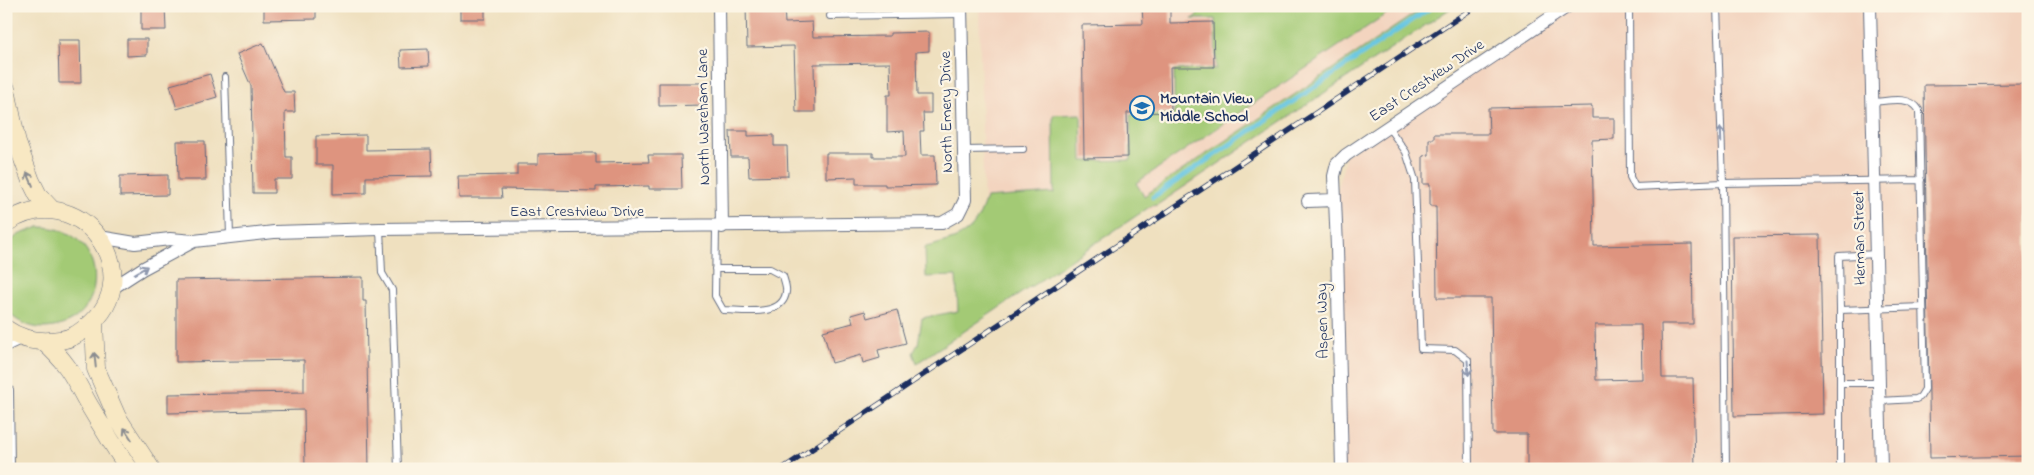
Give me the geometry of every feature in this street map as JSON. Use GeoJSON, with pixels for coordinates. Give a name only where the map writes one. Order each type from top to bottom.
{"type":"FeatureCollection","features":[{"type":"Feature","properties":{"kind":"main road"},"geometry":{"type":"LineString","coordinates":[[6,89],[17,144],[28,174],[38,195],[52,210]]}},
{"type":"Feature","properties":{"kind":"main road"},"geometry":{"type":"LineString","coordinates":[[6,223],[16,216],[35,210],[64,212],[79,218],[99,237],[106,248],[111,262],[112,274],[111,289],[107,302],[94,321],[78,334],[65,340],[44,342],[26,339],[6,329]]}},
{"type":"Feature","properties":{"kind":"main road"},"geometry":{"type":"LineString","coordinates":[[94,321],[96,369],[117,417],[151,469]]}},
{"type":"Feature","properties":{"kind":"main road"},"geometry":{"type":"LineString","coordinates":[[44,342],[59,355],[71,370],[100,424],[129,469]]}},
{"type":"Feature","properties":{"kind":"street","name":"North Wareham Lane"},"geometry":{"type":"LineString","coordinates":[[718,6],[719,227]]}},
{"type":"Feature","properties":{"kind":"street","name":"East Crestview Drive"},"geometry":{"type":"LineString","coordinates":[[1335,200],[1334,176],[1337,164],[1346,155],[1568,6]]}},
{"type":"Feature","properties":{"kind":"street","name":"Herman Street"},"geometry":{"type":"LineString","coordinates":[[1870,6],[1874,102],[1881,469]]}},
{"type":"Feature","properties":{"kind":"street","name":"North Emery Drive"},"geometry":{"type":"LineString","coordinates":[[958,214],[965,200],[962,10]]}},
{"type":"Feature","properties":{"kind":"street"},"geometry":{"type":"LineString","coordinates":[[1308,201],[1335,200]]}},
{"type":"Feature","properties":{"kind":"street","name":"Aspen Way"},"geometry":{"type":"LineString","coordinates":[[1335,200],[1338,247],[1342,469]]}},
{"type":"Feature","properties":{"kind":"street","name":"East Crestview Drive"},"geometry":{"type":"LineString","coordinates":[[99,237],[134,243],[170,239],[194,241],[274,232],[380,229],[937,225],[947,222],[958,214]]}},
{"type":"Feature","properties":{"kind":"street","name":"East Crestview Drive"},"geometry":{"type":"LineString","coordinates":[[111,289],[142,269],[194,241]]}},
{"type":"Feature","properties":{"kind":"lane"},"geometry":{"type":"LineString","coordinates":[[1629,6],[1630,177],[1635,186],[1921,180]]}},
{"type":"Feature","properties":{"kind":"lane"},"geometry":{"type":"LineString","coordinates":[[1717,6],[1723,183],[1726,469]]}},
{"type":"Feature","properties":{"kind":"lane"},"geometry":{"type":"LineString","coordinates":[[830,16],[962,10]]}},
{"type":"Feature","properties":{"kind":"lane"},"geometry":{"type":"LineString","coordinates":[[225,77],[230,236]]}},
{"type":"Feature","properties":{"kind":"lane"},"geometry":{"type":"LineString","coordinates":[[1874,102],[1904,100],[1912,102],[1919,110],[1921,180],[1925,389],[1916,399],[1880,401]]}},
{"type":"Feature","properties":{"kind":"lane"},"geometry":{"type":"LineString","coordinates":[[1388,127],[1406,152],[1415,180],[1421,349],[1455,350],[1468,360],[1469,469]]}},
{"type":"Feature","properties":{"kind":"lane"},"geometry":{"type":"LineString","coordinates":[[964,150],[1023,149]]}},
{"type":"Feature","properties":{"kind":"lane"},"geometry":{"type":"LineString","coordinates":[[715,269],[770,269],[784,276],[786,291],[782,303],[770,310],[723,310],[715,296],[715,269],[719,227]]}},
{"type":"Feature","properties":{"kind":"lane"},"geometry":{"type":"LineString","coordinates":[[380,229],[382,273],[392,290],[398,469]]}},
{"type":"Feature","properties":{"kind":"lane"},"geometry":{"type":"LineString","coordinates":[[1840,469],[1839,256],[1877,254]]}},
{"type":"Feature","properties":{"kind":"lane"},"geometry":{"type":"LineString","coordinates":[[1840,310],[1923,307]]}},
{"type":"Feature","properties":{"kind":"lane"},"geometry":{"type":"LineString","coordinates":[[6,348],[26,339]]}},
{"type":"Feature","properties":{"kind":"lane"},"geometry":{"type":"LineString","coordinates":[[1840,383],[1880,383]]}},
{"type":"Feature","properties":{"kind":"lane"},"geometry":{"type":"LineString","coordinates":[[10,390],[11,469]]}},
{"type":"Feature","properties":{"kind":"shaded area","name":"Mountain View Middle School"},"geometry":{"type":"Polygon","coordinates":[[[979,6],[1454,6],[1152,210],[984,212],[979,6]]]}},
{"type":"Feature","properties":{"kind":"shaded area"},"geometry":{"type":"Polygon","coordinates":[[[1558,6],[2028,6],[2028,469],[1340,469],[1335,200],[1346,155],[1558,6]]]}},
{"type":"Feature","properties":{"kind":"green space"},"geometry":{"type":"Polygon","coordinates":[[[1209,6],[1398,6],[1136,183],[1144,196],[1426,6],[1454,6],[917,363],[913,353],[918,344],[922,318],[958,311],[956,276],[926,277],[925,247],[953,239],[967,232],[980,214],[986,198],[1054,193],[1053,115],[1081,114],[1082,161],[1131,160],[1130,115],[1174,114],[1174,70],[1216,69],[1215,19],[1192,19],[1209,6]]]}},
{"type":"Feature","properties":{"kind":"green space"},"geometry":{"type":"Polygon","coordinates":[[[39,227],[63,231],[80,242],[91,258],[95,277],[92,295],[82,312],[66,323],[43,328],[23,323],[6,310],[6,245],[18,235],[39,227]]]}},
{"type":"Feature","properties":{"kind":"building"},"geometry":{"type":"Polygon","coordinates":[[[141,6],[165,6],[166,30],[141,30],[141,6]]]}},
{"type":"Feature","properties":{"kind":"building"},"geometry":{"type":"Polygon","coordinates":[[[264,6],[316,6],[316,19],[264,20],[264,6]]]}},
{"type":"Feature","properties":{"kind":"building"},"geometry":{"type":"Polygon","coordinates":[[[460,6],[485,6],[485,19],[460,19],[460,6]]]}},
{"type":"Feature","properties":{"kind":"building"},"geometry":{"type":"Polygon","coordinates":[[[746,6],[784,6],[785,23],[812,22],[813,37],[890,36],[890,33],[929,32],[929,51],[916,52],[917,95],[931,95],[931,113],[923,113],[924,131],[920,131],[921,155],[935,155],[936,185],[885,186],[885,184],[856,184],[856,177],[826,178],[826,153],[873,153],[873,157],[905,157],[904,131],[887,132],[887,95],[891,95],[890,63],[814,64],[815,112],[796,112],[794,46],[747,47],[746,6]]]}},
{"type":"Feature","properties":{"kind":"building"},"geometry":{"type":"Polygon","coordinates":[[[1142,6],[1170,6],[1170,23],[1213,22],[1214,67],[1170,67],[1171,112],[1127,113],[1128,157],[1084,158],[1082,25],[1143,24],[1142,6]]]}},
{"type":"Feature","properties":{"kind":"building"},"geometry":{"type":"Polygon","coordinates":[[[127,39],[147,39],[147,55],[127,56],[127,39]]]}},
{"type":"Feature","properties":{"kind":"building"},"geometry":{"type":"Polygon","coordinates":[[[58,40],[80,40],[81,83],[59,83],[58,40]]]}},
{"type":"Feature","properties":{"kind":"building"},"geometry":{"type":"Polygon","coordinates":[[[263,43],[284,92],[294,92],[295,112],[285,112],[286,157],[292,157],[292,179],[274,179],[274,193],[253,193],[251,86],[237,54],[263,43]]]}},
{"type":"Feature","properties":{"kind":"building"},"geometry":{"type":"Polygon","coordinates":[[[428,49],[429,66],[401,67],[400,50],[428,49]]]}},
{"type":"Feature","properties":{"kind":"building"},"geometry":{"type":"Polygon","coordinates":[[[210,74],[217,97],[177,109],[170,85],[210,74]]]}},
{"type":"Feature","properties":{"kind":"building"},"geometry":{"type":"Polygon","coordinates":[[[659,83],[704,83],[704,105],[659,106],[659,83]]]}},
{"type":"Feature","properties":{"kind":"building"},"geometry":{"type":"Polygon","coordinates":[[[2028,84],[2028,456],[1930,458],[1924,85],[2028,84]]]}},
{"type":"Feature","properties":{"kind":"building"},"geometry":{"type":"Polygon","coordinates":[[[1592,106],[1592,118],[1614,118],[1614,139],[1592,140],[1594,246],[1692,244],[1693,324],[1661,324],[1662,378],[1693,378],[1695,469],[1527,469],[1527,434],[1493,434],[1491,298],[1437,298],[1436,206],[1430,206],[1430,184],[1423,184],[1423,156],[1429,155],[1429,139],[1434,139],[1434,134],[1489,134],[1488,108],[1592,106]],[[1595,325],[1596,380],[1642,379],[1641,325],[1595,325]]]}},
{"type":"Feature","properties":{"kind":"building"},"geometry":{"type":"Polygon","coordinates":[[[730,131],[748,131],[748,136],[774,135],[774,146],[787,146],[788,176],[749,177],[748,157],[731,157],[730,131]]]}},
{"type":"Feature","properties":{"kind":"building"},"geometry":{"type":"Polygon","coordinates":[[[366,135],[366,150],[431,149],[432,176],[366,177],[366,193],[333,194],[333,165],[316,165],[316,136],[366,135]]]}},
{"type":"Feature","properties":{"kind":"building"},"geometry":{"type":"Polygon","coordinates":[[[177,141],[205,141],[206,180],[178,180],[177,141]]]}},
{"type":"Feature","properties":{"kind":"building"},"geometry":{"type":"Polygon","coordinates":[[[596,153],[596,163],[649,162],[648,155],[681,155],[682,189],[649,189],[649,186],[596,187],[596,191],[501,189],[502,198],[459,198],[458,176],[517,175],[517,164],[538,164],[538,154],[596,153]]]}},
{"type":"Feature","properties":{"kind":"building"},"geometry":{"type":"Polygon","coordinates":[[[168,175],[168,195],[120,196],[120,176],[168,175]]]}},
{"type":"Feature","properties":{"kind":"building"},"geometry":{"type":"Polygon","coordinates":[[[1820,235],[1823,414],[1734,416],[1732,236],[1820,235]]]}},
{"type":"Feature","properties":{"kind":"building"},"geometry":{"type":"Polygon","coordinates":[[[363,277],[363,301],[366,301],[369,469],[305,469],[304,410],[168,413],[168,394],[304,392],[304,360],[176,362],[176,280],[363,277]]]}},
{"type":"Feature","properties":{"kind":"building"},"geometry":{"type":"Polygon","coordinates":[[[897,310],[906,343],[878,350],[880,358],[863,363],[861,355],[832,363],[823,331],[853,323],[851,315],[865,311],[867,318],[897,310]]]}},
{"type":"Feature","properties":{"kind":"waterway"},"geometry":{"type":"LineString","coordinates":[[1153,197],[1433,6]]}},
{"type":"Feature","properties":{"kind":"railway"},"geometry":{"type":"LineString","coordinates":[[782,469],[1476,6]]}},
{"type":"Feature","properties":{"kind":"place","name":"Mountain View Middle School"},"geometry":{"type":"Point","coordinates":[1142,108]}}]}
